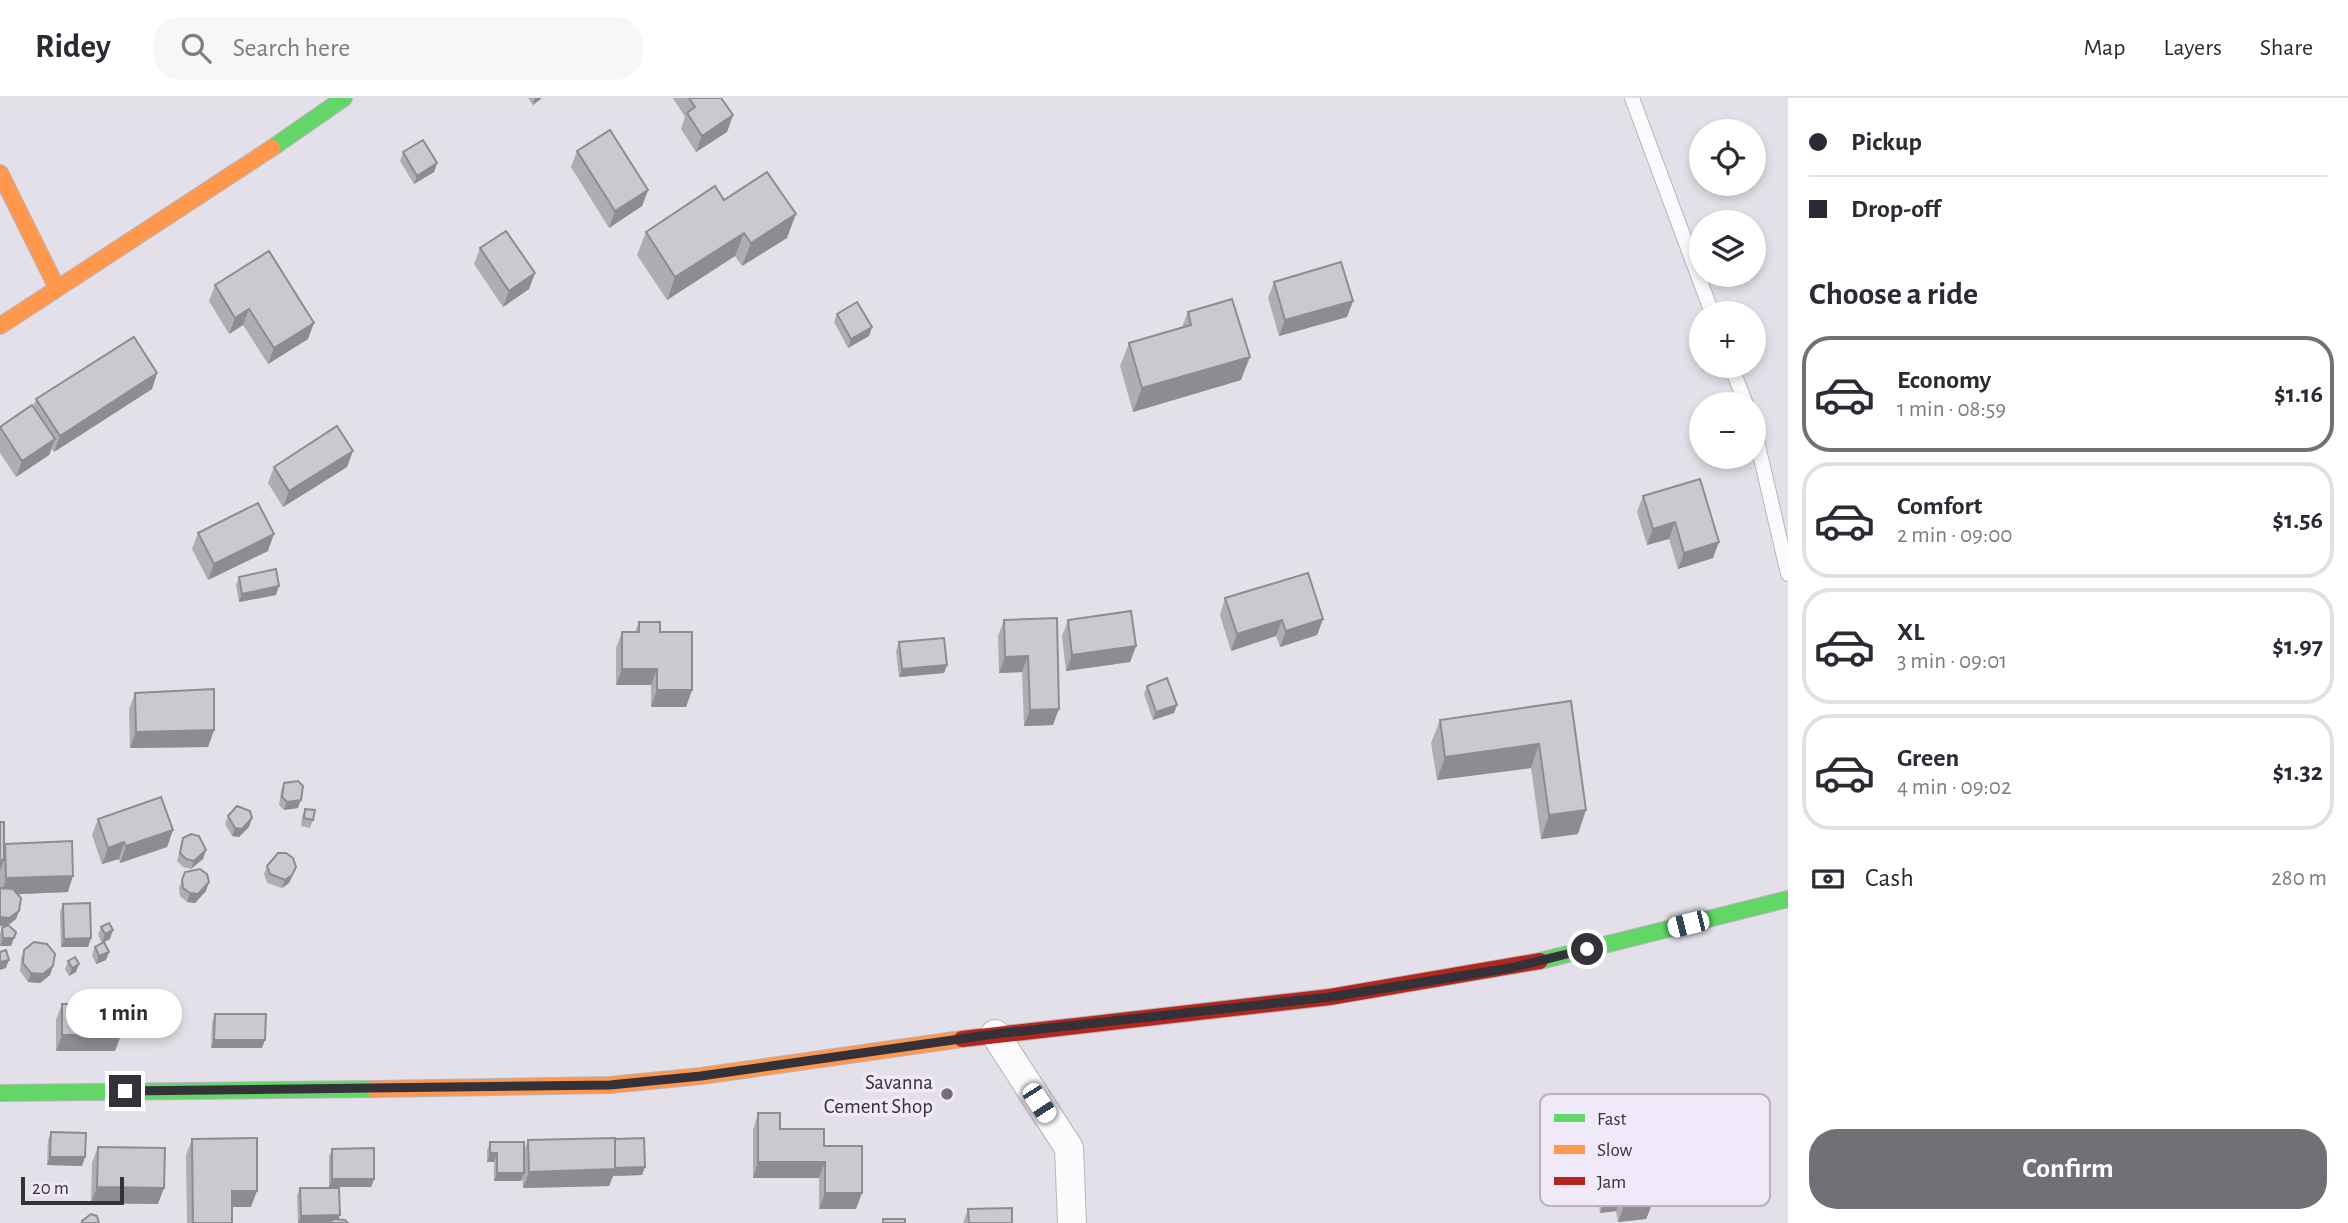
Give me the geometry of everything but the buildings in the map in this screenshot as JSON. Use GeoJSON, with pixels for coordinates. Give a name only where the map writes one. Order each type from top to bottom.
{"type":"FeatureCollection","features":[{"type":"Feature","properties":{"kind":"street"},"geometry":{"type":"LineString","coordinates":[[0,326],[344,98]]}},
{"type":"Feature","properties":{"kind":"street"},"geometry":{"type":"LineString","coordinates":[[0,173],[57,288]]}},
{"type":"Feature","properties":{"kind":"street"},"geometry":{"type":"LineString","coordinates":[[0,1093],[610,1085],[701,1076],[995,1034],[1330,997],[1510,968],[1788,899]]}},
{"type":"Feature","properties":{"kind":"street"},"geometry":{"type":"LineString","coordinates":[[995,1034],[1069,1149],[1072,1223]]}},
{"type":"Feature","properties":{"kind":"lane"},"geometry":{"type":"LineString","coordinates":[[1632,98],[1708,301]]}},
{"type":"Feature","properties":{"kind":"lane"},"geometry":{"type":"LineString","coordinates":[[1764,469],[1788,574]]}},
{"type":"Feature","properties":{"kind":"traffic: fast"},"geometry":{"type":"LineString","coordinates":[[272,148],[344,98]]}},
{"type":"Feature","properties":{"kind":"traffic: fast"},"geometry":{"type":"LineString","coordinates":[[1540,961],[1788,899]]}},
{"type":"Feature","properties":{"kind":"traffic: fast"},"geometry":{"type":"LineString","coordinates":[[0,1093],[374,1089]]}},
{"type":"Feature","properties":{"kind":"traffic: slow"},"geometry":{"type":"LineString","coordinates":[[0,326],[272,148]]}},
{"type":"Feature","properties":{"kind":"traffic: slow"},"geometry":{"type":"LineString","coordinates":[[0,173],[57,288]]}},
{"type":"Feature","properties":{"kind":"traffic: slow"},"geometry":{"type":"LineString","coordinates":[[374,1089],[610,1085],[701,1076],[962,1039]]}},
{"type":"Feature","properties":{"kind":"traffic: jam"},"geometry":{"type":"LineString","coordinates":[[962,1039],[1330,997],[1540,961]]}},
{"type":"Feature","properties":{"kind":"place","name":"Savanna Cement Shop"},"geometry":{"type":"Point","coordinates":[947,1094]}},
{"type":"Feature","properties":{"kind":"route"},"geometry":{"type":"LineString","coordinates":[[125,1091],[610,1085],[701,1076],[995,1034],[1330,997],[1510,968],[1587,949]]}}]}
